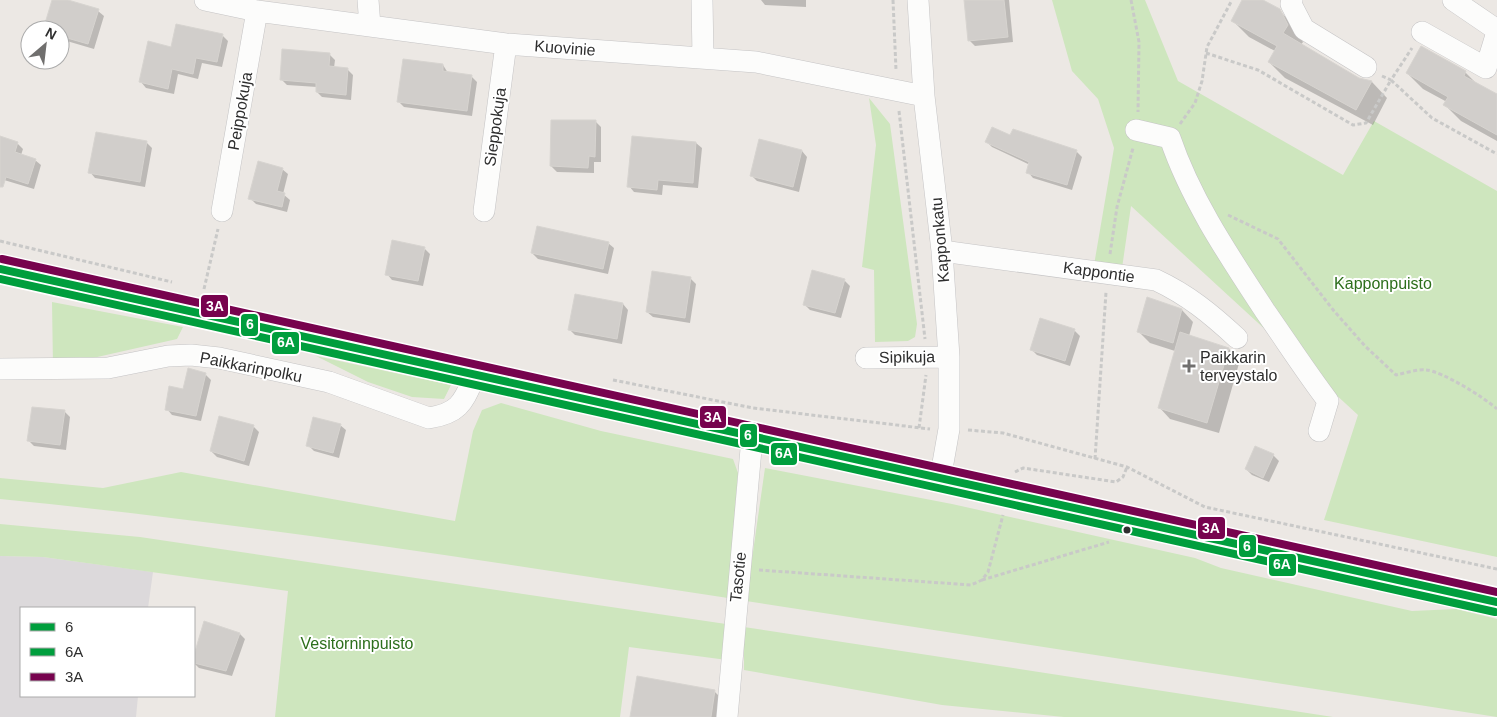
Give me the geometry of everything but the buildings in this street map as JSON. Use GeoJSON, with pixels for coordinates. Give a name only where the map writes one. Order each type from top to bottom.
{"type":"FeatureCollection","features":[{"type":"Feature","properties":{"kind":"main road"},"geometry":{"type":"LineString","coordinates":[[0,269],[940,480],[1497,602]]}},
{"type":"Feature","properties":{"kind":"street","name":"Kuovinie"},"geometry":{"type":"LineString","coordinates":[[205,0],[257,11],[506,44],[756,62],[924,96]]}},
{"type":"Feature","properties":{"kind":"street"},"geometry":{"type":"LineString","coordinates":[[368,0],[370,26]]}},
{"type":"Feature","properties":{"kind":"street"},"geometry":{"type":"LineString","coordinates":[[702,0],[703,57]]}},
{"type":"Feature","properties":{"kind":"street","name":"Kapponkatu"},"geometry":{"type":"LineString","coordinates":[[918,0],[924,96],[942,251],[949,357],[949,429],[940,480]]}},
{"type":"Feature","properties":{"kind":"street"},"geometry":{"type":"LineString","coordinates":[[1422,32],[1492,75],[1497,31],[1453,0]]}},
{"type":"Feature","properties":{"kind":"street"},"geometry":{"type":"LineString","coordinates":[[1289,1],[1304,29],[1338,48],[1366,67]]}},
{"type":"Feature","properties":{"kind":"street","name":"Peippokuja"},"geometry":{"type":"LineString","coordinates":[[222,211],[257,11]]}},
{"type":"Feature","properties":{"kind":"street","name":"Sieppokuja"},"geometry":{"type":"LineString","coordinates":[[484,211],[506,44]]}},
{"type":"Feature","properties":{"kind":"street"},"geometry":{"type":"LineString","coordinates":[[1136,130],[1170,138],[1180,166],[1238,271],[1296,358],[1328,401],[1319,431]]}},
{"type":"Feature","properties":{"kind":"street","name":"Kappontie"},"geometry":{"type":"LineString","coordinates":[[942,251],[1156,280],[1180,291],[1204,308],[1237,338]]}},
{"type":"Feature","properties":{"kind":"street","name":"Paikkarinpolku"},"geometry":{"type":"LineString","coordinates":[[0,369],[108,368],[168,356],[191,355],[219,358],[329,382],[429,418],[444,416],[457,410],[475,376]]}},
{"type":"Feature","properties":{"kind":"street","name":"Sipikuja"},"geometry":{"type":"LineString","coordinates":[[866,358],[949,357]]}},
{"type":"Feature","properties":{"kind":"street","name":"Tasotie"},"geometry":{"type":"LineString","coordinates":[[727,717],[752,438]]}},
{"type":"Feature","properties":{"kind":"path"},"geometry":{"type":"LineString","coordinates":[[893,0],[897,90],[927,356],[926,390],[919,428]]}},
{"type":"Feature","properties":{"kind":"path"},"geometry":{"type":"LineString","coordinates":[[1095,459],[1107,273],[1117,207],[1128,172],[1136,130],[1140,91],[1139,42],[1131,0]]}},
{"type":"Feature","properties":{"kind":"path"},"geometry":{"type":"LineString","coordinates":[[1170,138],[1195,103],[1202,81],[1207,48],[1232,0]]}},
{"type":"Feature","properties":{"kind":"path"},"geometry":{"type":"LineString","coordinates":[[1206,53],[1258,70],[1354,125],[1366,123],[1422,32]]}},
{"type":"Feature","properties":{"kind":"path"},"geometry":{"type":"LineString","coordinates":[[1366,67],[1391,80],[1432,118],[1497,154]]}},
{"type":"Feature","properties":{"kind":"path"},"geometry":{"type":"LineString","coordinates":[[1198,200],[1278,239],[1364,346],[1396,375],[1425,369],[1441,372],[1489,401],[1497,409]]}},
{"type":"Feature","properties":{"kind":"path"},"geometry":{"type":"LineString","coordinates":[[204,289],[222,211]]}},
{"type":"Feature","properties":{"kind":"path"},"geometry":{"type":"LineString","coordinates":[[0,241],[175,282]]}},
{"type":"Feature","properties":{"kind":"path"},"geometry":{"type":"LineString","coordinates":[[194,287],[213,292]]}},
{"type":"Feature","properties":{"kind":"path"},"geometry":{"type":"LineString","coordinates":[[610,380],[753,408],[919,428],[1003,433],[1127,466],[1205,507],[1497,569]]}},
{"type":"Feature","properties":{"kind":"path"},"geometry":{"type":"LineString","coordinates":[[1012,480],[1018,469],[1023,468],[1116,482],[1123,477],[1127,466]]}},
{"type":"Feature","properties":{"kind":"path"},"geometry":{"type":"LineString","coordinates":[[982,580],[988,572],[1006,505]]}},
{"type":"Feature","properties":{"kind":"path"},"geometry":{"type":"LineString","coordinates":[[739,569],[971,586],[982,580],[1109,542]]}},
{"type":"Feature","properties":{"kind":"shaded area"},"geometry":{"type":"Polygon","coordinates":[[[0,556],[43,557],[153,572],[148,607],[20,607],[20,697],[138,697],[136,717],[0,717],[0,556]]]}},
{"type":"Feature","properties":{"kind":"green space","name":"Kapponpuisto"},"geometry":{"type":"Polygon","coordinates":[[[1052,0],[1145,0],[1178,81],[1343,175],[1374,121],[1497,191],[1497,557],[1324,520],[1358,415],[1131,206],[1121,275],[1093,271],[1114,148],[1098,99],[1072,71],[1052,0]]]}},
{"type":"Feature","properties":{"kind":"green space"},"geometry":{"type":"Polygon","coordinates":[[[869,98],[890,124],[917,324],[915,337],[908,341],[875,342],[874,270],[862,267],[876,145],[869,98]]]}},
{"type":"Feature","properties":{"kind":"green space"},"geometry":{"type":"Polygon","coordinates":[[[52,302],[183,327],[177,339],[53,367],[52,302]]]}},
{"type":"Feature","properties":{"kind":"green space"},"geometry":{"type":"Polygon","coordinates":[[[316,356],[451,385],[444,399],[412,397],[368,382],[316,356]]]}},
{"type":"Feature","properties":{"kind":"green space"},"geometry":{"type":"Polygon","coordinates":[[[501,403],[601,431],[733,459],[738,473],[728,598],[274,531],[0,499],[0,478],[103,488],[181,472],[455,521],[473,431],[482,410],[501,403]]]}},
{"type":"Feature","properties":{"kind":"green space"},"geometry":{"type":"Polygon","coordinates":[[[765,468],[952,504],[1195,558],[1221,568],[1412,611],[1456,609],[1497,619],[1497,717],[746,601],[765,468]]]}},
{"type":"Feature","properties":{"kind":"green space","name":"Vesitorninpuisto"},"geometry":{"type":"Polygon","coordinates":[[[0,524],[140,537],[726,624],[727,660],[629,647],[620,717],[275,717],[288,591],[43,557],[0,556],[0,524]]]}},
{"type":"Feature","properties":{"kind":"green space"},"geometry":{"type":"Polygon","coordinates":[[[744,627],[1333,717],[1064,717],[942,705],[744,670],[744,627]]]}},
{"type":"Feature","properties":{"kind":"transit line","name":"3A"},"geometry":{"type":"LineString","coordinates":[[2,259],[1497,592]]}},
{"type":"Feature","properties":{"kind":"transit line","name":"6"},"geometry":{"type":"LineString","coordinates":[[0,269],[1497,602]]}},
{"type":"Feature","properties":{"kind":"transit line","name":"6A"},"geometry":{"type":"LineString","coordinates":[[0,279],[1495,612]]}},
{"type":"Feature","properties":{"kind":"place","name":"Paikkarin terveystalo"},"geometry":{"type":"Point","coordinates":[1189,366]}}]}
